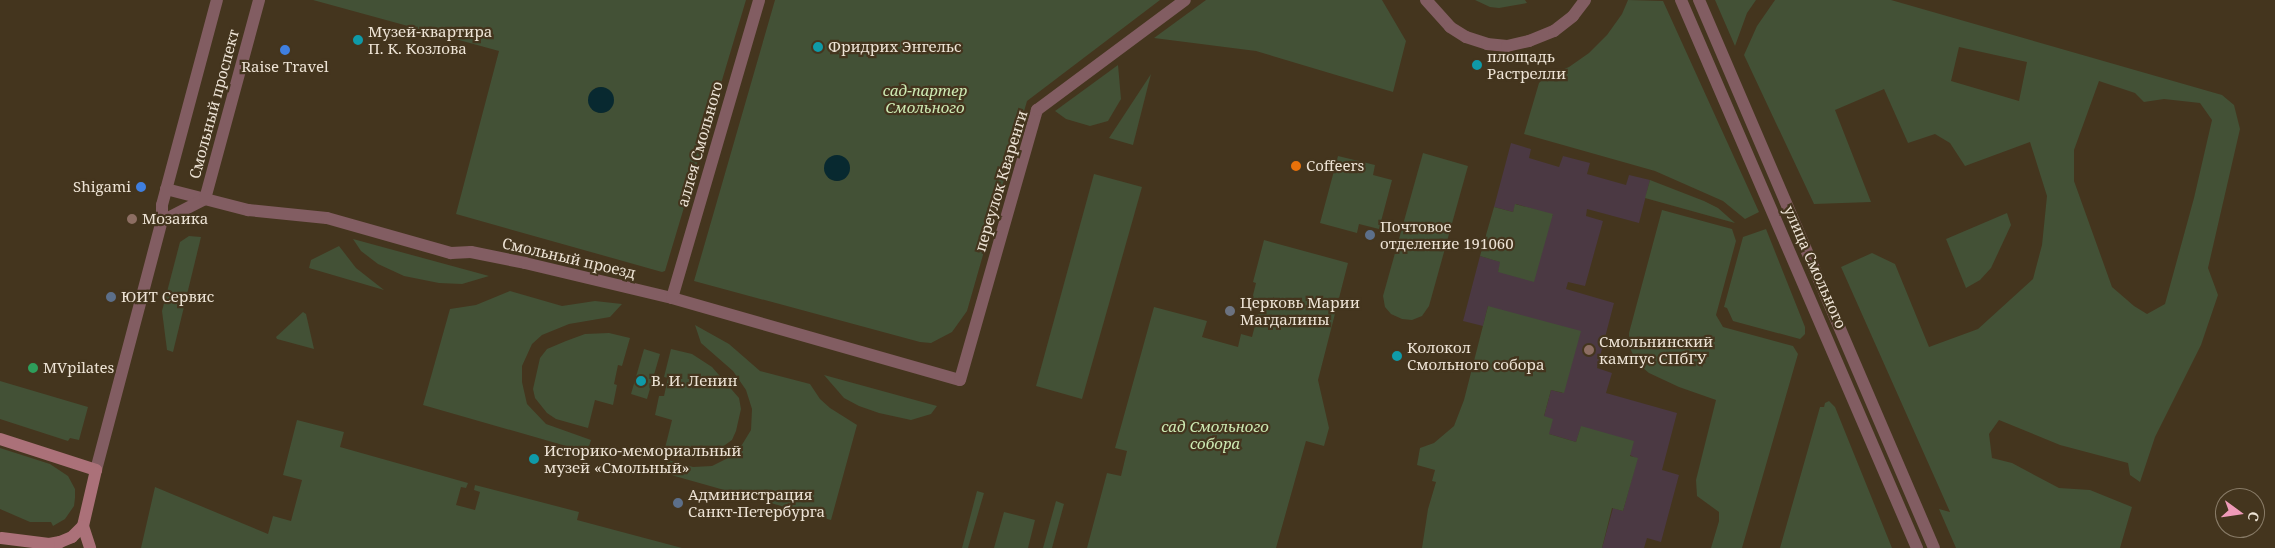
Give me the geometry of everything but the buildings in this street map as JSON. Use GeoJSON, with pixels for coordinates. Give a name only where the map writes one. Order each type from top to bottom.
{"type":"FeatureCollection","features":[{"type":"Feature","properties":{"kind":"main road"},"geometry":{"type":"LineString","coordinates":[[0,439],[96,470],[83,526],[90,548]]}},
{"type":"Feature","properties":{"kind":"main road"},"geometry":{"type":"LineString","coordinates":[[1,537],[49,544],[72,537],[83,526]]}},
{"type":"Feature","properties":{"kind":"main road"},"geometry":{"type":"LineString","coordinates":[[1,537],[24,548]]}},
{"type":"Feature","properties":{"kind":"street","name":"Смольный проспект"},"geometry":{"type":"LineString","coordinates":[[96,470],[162,221],[162,205],[166,189],[217,0]]}},
{"type":"Feature","properties":{"kind":"street","name":"Смольный проспект"},"geometry":{"type":"LineString","coordinates":[[162,221],[205,199],[260,0]]}},
{"type":"Feature","properties":{"kind":"street","name":"аллея Смольного"},"geometry":{"type":"LineString","coordinates":[[672,298],[759,0]]}},
{"type":"Feature","properties":{"kind":"street","name":"переулок Кваренги"},"geometry":{"type":"LineString","coordinates":[[960,380],[1038,110],[1185,0]]}},
{"type":"Feature","properties":{"kind":"street"},"geometry":{"type":"LineString","coordinates":[[1426,0],[1450,27],[1466,37],[1487,44],[1507,46],[1529,42],[1554,31],[1573,16],[1585,0]]}},
{"type":"Feature","properties":{"kind":"street","name":"улица Смольного"},"geometry":{"type":"LineString","coordinates":[[1681,0],[1917,548]]}},
{"type":"Feature","properties":{"kind":"street","name":"улица Смольного"},"geometry":{"type":"LineString","coordinates":[[1699,0],[1934,548]]}},
{"type":"Feature","properties":{"kind":"street","name":"Смольный проезд"},"geometry":{"type":"LineString","coordinates":[[166,189],[248,210],[327,218],[451,253],[471,252],[672,298],[960,380]]}},
{"type":"Feature","properties":{"kind":"shaded area","name":"Смольнинский кампус СПбГУ"},"geometry":{"type":"Polygon","coordinates":[[[1511,143],[1531,149],[1529,158],[1559,167],[1563,156],[1590,163],[1587,174],[1626,185],[1629,175],[1650,180],[1639,223],[1587,209],[1586,216],[1603,221],[1585,286],[1568,282],[1566,289],[1614,303],[1597,368],[1612,373],[1606,393],[1677,413],[1662,470],[1679,475],[1661,542],[1647,538],[1644,548],[1602,548],[1613,508],[1623,511],[1637,459],[1581,427],[1576,442],[1549,434],[1544,416],[1551,390],[1563,393],[1488,306],[1483,326],[1463,321],[1480,256],[1501,262],[1498,272],[1553,215],[1516,204],[1513,212],[1494,207],[1511,143]]]}},
{"type":"Feature","properties":{"kind":"green space"},"geometry":{"type":"Polygon","coordinates":[[[313,0],[746,0],[665,271],[662,272],[456,214],[499,51],[313,0]],[[602,87],[595,88],[590,107],[599,113],[606,112],[611,107],[612,93],[602,87]]]}},
{"type":"Feature","properties":{"kind":"green space","name":"сад-партер Смольного"},"geometry":{"type":"Polygon","coordinates":[[[775,0],[1160,0],[1027,101],[967,311],[952,332],[931,343],[920,342],[694,281],[775,0]],[[839,156],[828,159],[825,172],[829,178],[839,181],[850,168],[848,161],[839,156]]]}},
{"type":"Feature","properties":{"kind":"green space"},"geometry":{"type":"Polygon","coordinates":[[[1206,0],[1382,0],[1406,41],[1393,92],[1256,51],[1154,38],[1206,0]]]}},
{"type":"Feature","properties":{"kind":"green space"},"geometry":{"type":"Polygon","coordinates":[[[1475,0],[1525,0],[1527,3],[1499,8],[1490,7],[1475,0]]]}},
{"type":"Feature","properties":{"kind":"green space"},"geometry":{"type":"Polygon","coordinates":[[[1628,0],[1663,1],[1759,212],[1745,219],[1723,201],[1655,171],[1524,134],[1539,83],[1545,77],[1569,67],[1589,53],[1607,35],[1622,14],[1628,0]]]}},
{"type":"Feature","properties":{"kind":"green space"},"geometry":{"type":"Polygon","coordinates":[[[1715,0],[1756,0],[1747,13],[1735,46],[1715,0]]]}},
{"type":"Feature","properties":{"kind":"green space"},"geometry":{"type":"Polygon","coordinates":[[[1775,0],[1891,0],[2222,95],[2234,105],[2240,129],[2208,268],[2218,295],[2201,345],[2155,437],[2140,482],[2130,475],[2128,463],[2060,445],[1999,420],[1989,434],[1992,458],[2012,463],[2059,488],[2090,490],[2132,507],[2120,548],[1956,548],[1939,509],[1950,512],[1841,267],[1872,253],[1895,264],[1929,347],[1978,329],[2033,279],[2042,245],[2047,196],[2030,142],[1965,166],[1950,143],[1935,134],[1908,143],[1884,89],[1835,110],[1871,202],[1814,204],[1744,55],[1757,26],[1775,0]],[[1959,47],[1951,81],[2019,101],[2027,62],[1959,47]],[[2099,81],[2074,150],[2074,181],[2112,287],[2134,306],[2147,314],[2165,304],[2194,198],[2212,120],[2200,103],[2164,99],[2144,102],[2135,93],[2099,81]]]}},
{"type":"Feature","properties":{"kind":"green space"},"geometry":{"type":"Polygon","coordinates":[[[1118,65],[1121,99],[1108,121],[1090,126],[1066,119],[1055,111],[1118,65]]]}},
{"type":"Feature","properties":{"kind":"green space"},"geometry":{"type":"Polygon","coordinates":[[[1151,74],[1133,145],[1109,138],[1151,74]]]}},
{"type":"Feature","properties":{"kind":"green space"},"geometry":{"type":"Polygon","coordinates":[[[1423,153],[1468,166],[1429,306],[1422,316],[1412,320],[1402,319],[1391,314],[1385,307],[1383,296],[1423,153]]]}},
{"type":"Feature","properties":{"kind":"green space"},"geometry":{"type":"Polygon","coordinates":[[[1338,156],[1375,165],[1373,175],[1392,180],[1379,229],[1359,224],[1357,233],[1320,223],[1338,156]]]}},
{"type":"Feature","properties":{"kind":"green space"},"geometry":{"type":"Polygon","coordinates":[[[1094,174],[1142,187],[1082,399],[1036,386],[1094,174]]]}},
{"type":"Feature","properties":{"kind":"green space"},"geometry":{"type":"Polygon","coordinates":[[[1650,180],[1718,208],[1735,223],[1645,198],[1650,180]]]}},
{"type":"Feature","properties":{"kind":"green space"},"geometry":{"type":"Polygon","coordinates":[[[1515,204],[1553,214],[1534,282],[1498,272],[1500,262],[1480,256],[1494,207],[1513,212],[1515,204]]]}},
{"type":"Feature","properties":{"kind":"green space"},"geometry":{"type":"Polygon","coordinates":[[[1662,210],[1732,229],[1736,241],[1716,315],[1723,327],[1793,346],[1798,354],[1742,548],[1711,548],[1719,521],[1719,512],[1697,496],[1696,480],[1716,400],[1679,387],[1649,373],[1637,363],[1629,346],[1629,333],[1662,210]]]}},
{"type":"Feature","properties":{"kind":"green space"},"geometry":{"type":"Polygon","coordinates":[[[2007,213],[2011,225],[1991,268],[1980,280],[1966,288],[1946,239],[2007,213]]]}},
{"type":"Feature","properties":{"kind":"green space"},"geometry":{"type":"Polygon","coordinates":[[[1766,229],[1805,327],[1805,334],[1800,339],[1733,321],[1727,308],[1724,307],[1743,237],[1766,229]]]}},
{"type":"Feature","properties":{"kind":"green space"},"geometry":{"type":"Polygon","coordinates":[[[189,236],[201,237],[173,352],[167,350],[162,311],[180,242],[189,236]]]}},
{"type":"Feature","properties":{"kind":"green space"},"geometry":{"type":"Polygon","coordinates":[[[353,239],[489,276],[462,284],[439,283],[404,276],[378,264],[361,251],[353,239]]]}},
{"type":"Feature","properties":{"kind":"green space","name":"сад Смольного собора"},"geometry":{"type":"Polygon","coordinates":[[[1264,240],[1348,263],[1318,380],[1329,428],[1324,446],[1306,441],[1276,548],[1087,548],[1107,473],[1121,476],[1127,451],[1115,448],[1154,307],[1207,321],[1202,337],[1238,347],[1241,334],[1252,337],[1261,302],[1252,299],[1256,283],[1253,282],[1264,240]]]}},
{"type":"Feature","properties":{"kind":"green space"},"geometry":{"type":"Polygon","coordinates":[[[339,246],[356,268],[384,290],[309,268],[311,260],[339,246]]]}},
{"type":"Feature","properties":{"kind":"green space"},"geometry":{"type":"Polygon","coordinates":[[[510,291],[562,306],[595,301],[622,304],[610,317],[569,324],[542,335],[532,344],[522,366],[522,382],[527,404],[546,424],[591,440],[587,452],[423,405],[450,309],[476,305],[510,291]]]}},
{"type":"Feature","properties":{"kind":"green space"},"geometry":{"type":"Polygon","coordinates":[[[1488,306],[1581,331],[1564,393],[1551,390],[1544,416],[1553,419],[1549,434],[1576,442],[1581,426],[1634,441],[1630,456],[1638,458],[1623,511],[1612,508],[1602,548],[1422,548],[1428,509],[1436,482],[1432,481],[1435,470],[1417,465],[1420,448],[1434,443],[1454,426],[1464,400],[1488,306]]]}},
{"type":"Feature","properties":{"kind":"green space"},"geometry":{"type":"Polygon","coordinates":[[[303,312],[306,314],[314,349],[277,339],[276,337],[303,312]]]}},
{"type":"Feature","properties":{"kind":"green space"},"geometry":{"type":"Polygon","coordinates":[[[695,325],[729,344],[760,371],[810,384],[820,399],[830,408],[857,425],[831,520],[664,473],[668,460],[693,467],[712,466],[728,458],[740,448],[751,430],[752,409],[746,390],[733,371],[701,343],[695,325]]]}},
{"type":"Feature","properties":{"kind":"green space"},"geometry":{"type":"Polygon","coordinates":[[[609,333],[630,338],[622,366],[618,365],[614,384],[617,385],[613,405],[595,400],[588,428],[556,419],[547,413],[535,398],[533,389],[540,358],[547,349],[585,334],[609,333]]]}},
{"type":"Feature","properties":{"kind":"green space"},"geometry":{"type":"Polygon","coordinates":[[[644,349],[660,354],[647,399],[631,394],[644,349]]]}},
{"type":"Feature","properties":{"kind":"green space"},"geometry":{"type":"Polygon","coordinates":[[[671,349],[692,354],[712,367],[739,398],[741,409],[736,431],[732,440],[718,450],[697,455],[665,448],[672,420],[655,415],[659,396],[664,396],[668,378],[664,377],[671,349]]]}},
{"type":"Feature","properties":{"kind":"green space"},"geometry":{"type":"Polygon","coordinates":[[[824,375],[937,406],[931,414],[911,420],[879,413],[844,398],[824,375]]]}},
{"type":"Feature","properties":{"kind":"green space"},"geometry":{"type":"Polygon","coordinates":[[[0,381],[88,407],[79,440],[70,438],[68,441],[0,419],[0,381]]]}},
{"type":"Feature","properties":{"kind":"green space"},"geometry":{"type":"Polygon","coordinates":[[[1829,401],[1835,407],[1892,548],[1780,548],[1820,407],[1824,407],[1825,403],[1829,401]]]}},
{"type":"Feature","properties":{"kind":"green space"},"geometry":{"type":"Polygon","coordinates":[[[297,420],[344,432],[340,447],[468,483],[466,488],[461,487],[456,505],[475,510],[480,492],[474,490],[475,485],[579,512],[577,520],[682,548],[141,548],[155,487],[268,534],[273,516],[291,521],[302,480],[283,475],[297,420]]]}},
{"type":"Feature","properties":{"kind":"green space"},"geometry":{"type":"Polygon","coordinates":[[[0,448],[50,464],[68,476],[75,489],[75,498],[74,506],[65,519],[53,526],[51,522],[30,522],[0,509],[0,448]]]}},
{"type":"Feature","properties":{"kind":"green space"},"geometry":{"type":"Polygon","coordinates":[[[977,491],[984,493],[968,548],[962,548],[977,491]]]}},
{"type":"Feature","properties":{"kind":"green space"},"geometry":{"type":"Polygon","coordinates":[[[1056,501],[1064,504],[1052,548],[1043,548],[1056,501]]]}},
{"type":"Feature","properties":{"kind":"green space"},"geometry":{"type":"Polygon","coordinates":[[[1004,512],[1035,520],[1028,548],[994,548],[1004,512]]]}},
{"type":"Feature","properties":{"kind":"water"},"geometry":{"type":"Polygon","coordinates":[[[601,87],[610,91],[614,100],[610,109],[601,113],[592,109],[588,100],[592,91],[601,87]]]}},
{"type":"Feature","properties":{"kind":"water"},"geometry":{"type":"Polygon","coordinates":[[[837,155],[846,159],[850,168],[846,177],[837,181],[828,177],[824,168],[828,159],[837,155]]]}},
{"type":"Feature","properties":{"kind":"place","name":"Музей-квартира П. К. Козлова"},"geometry":{"type":"Point","coordinates":[358,40]}},
{"type":"Feature","properties":{"kind":"place","name":"Фридрих Энгельс"},"geometry":{"type":"Point","coordinates":[818,47]}},
{"type":"Feature","properties":{"kind":"place","name":"Raise Travel"},"geometry":{"type":"Point","coordinates":[285,50]}},
{"type":"Feature","properties":{"kind":"place","name":"площадь Растрелли"},"geometry":{"type":"Point","coordinates":[1477,65]}},
{"type":"Feature","properties":{"kind":"place","name":"Coffeers"},"geometry":{"type":"Point","coordinates":[1296,166]}},
{"type":"Feature","properties":{"kind":"place","name":"Shigami"},"geometry":{"type":"Point","coordinates":[141,187]}},
{"type":"Feature","properties":{"kind":"place","name":"Мозаика"},"geometry":{"type":"Point","coordinates":[132,219]}},
{"type":"Feature","properties":{"kind":"place","name":"Почтовое отделение 191060"},"geometry":{"type":"Point","coordinates":[1370,235]}},
{"type":"Feature","properties":{"kind":"place","name":"ЮИТ Сервис"},"geometry":{"type":"Point","coordinates":[111,297]}},
{"type":"Feature","properties":{"kind":"place","name":"Церковь Марии Магдалины"},"geometry":{"type":"Point","coordinates":[1230,311]}},
{"type":"Feature","properties":{"kind":"place","name":"Смольнинский кампус СПбГУ"},"geometry":{"type":"Point","coordinates":[1589,350]}},
{"type":"Feature","properties":{"kind":"place","name":"Колокол Смольного собора"},"geometry":{"type":"Point","coordinates":[1397,356]}},
{"type":"Feature","properties":{"kind":"place","name":"MVpilates"},"geometry":{"type":"Point","coordinates":[33,368]}},
{"type":"Feature","properties":{"kind":"place","name":"В. И. Ленин"},"geometry":{"type":"Point","coordinates":[641,381]}},
{"type":"Feature","properties":{"kind":"place","name":"Историко-мемориальный музей «Смольный»"},"geometry":{"type":"Point","coordinates":[534,459]}},
{"type":"Feature","properties":{"kind":"place","name":"Администрация Санкт-Петербурга"},"geometry":{"type":"Point","coordinates":[678,503]}}]}
